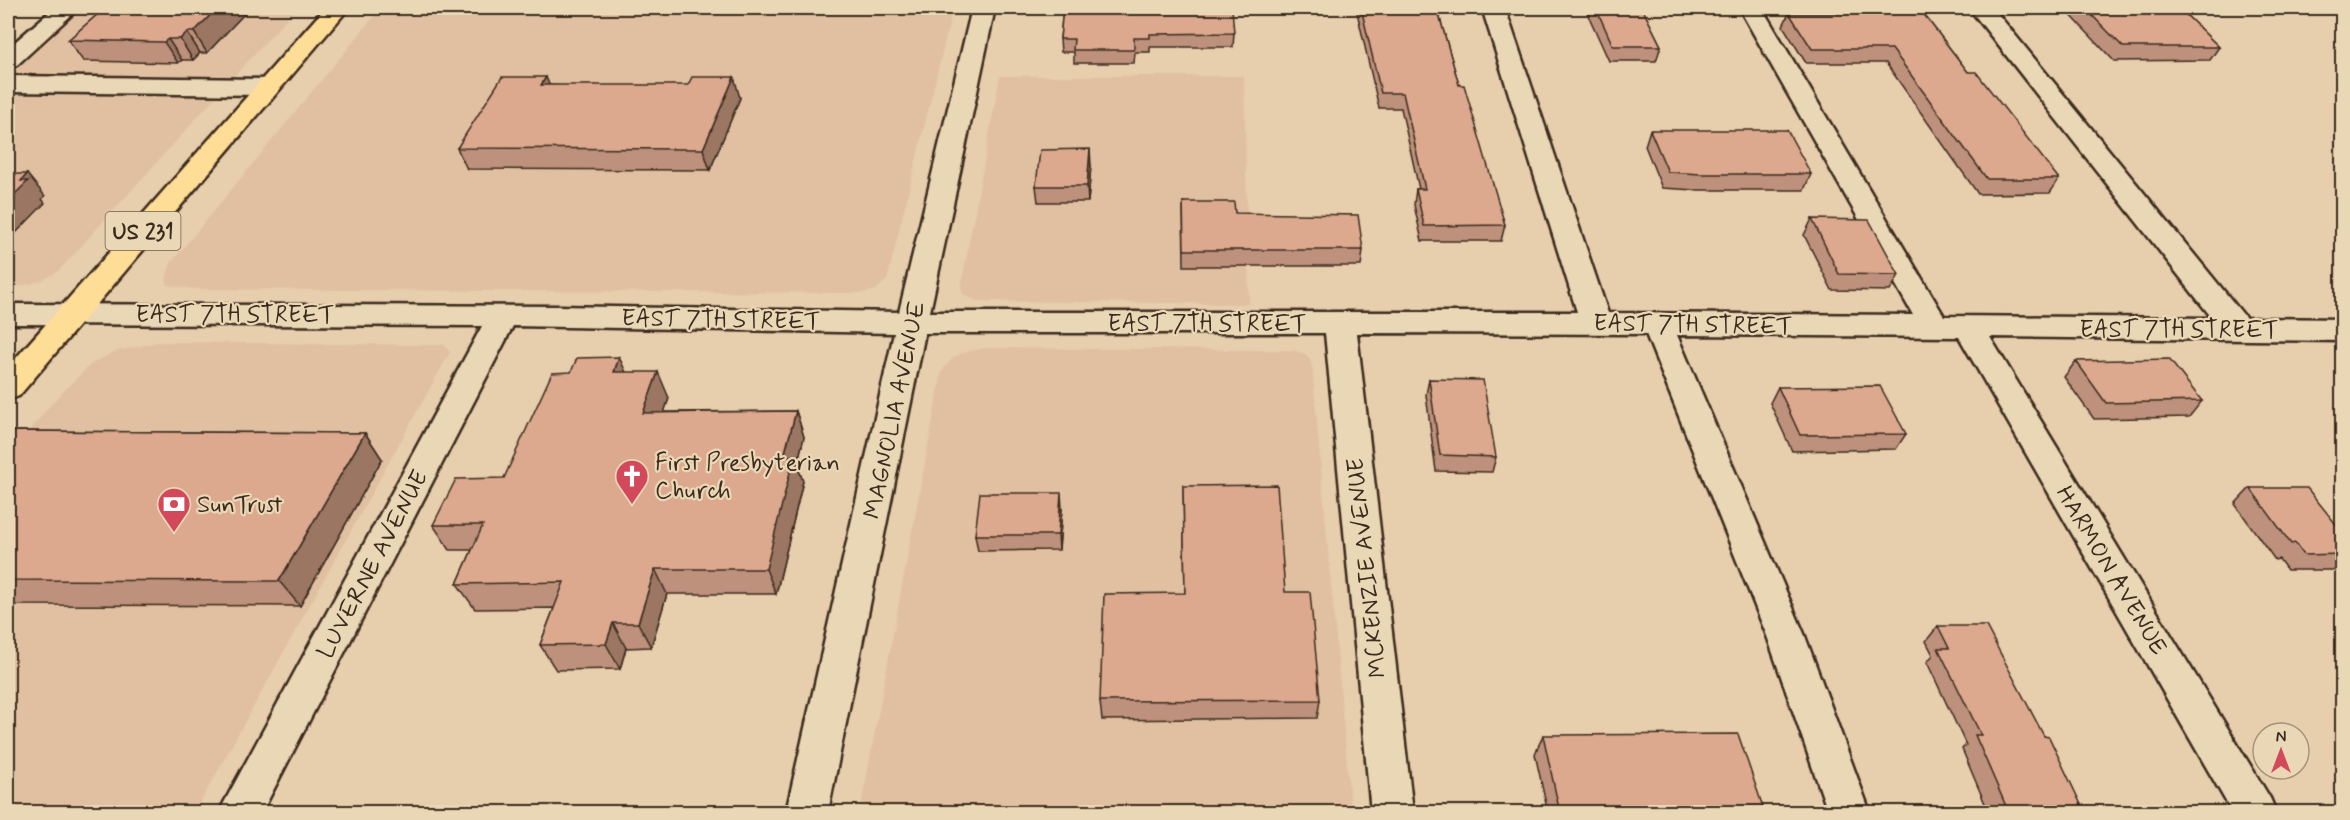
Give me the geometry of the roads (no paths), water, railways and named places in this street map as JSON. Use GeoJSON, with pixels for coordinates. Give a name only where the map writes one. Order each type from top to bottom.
{"type":"FeatureCollection","features":[{"type":"Feature","properties":{"kind":"main road","name":"US 231"},"geometry":{"type":"LineString","coordinates":[[8,388],[337,8]]}},
{"type":"Feature","properties":{"kind":"street"},"geometry":{"type":"LineString","coordinates":[[8,60],[67,8]]}},
{"type":"Feature","properties":{"kind":"street","name":"MAGNOLIA AVENUE"},"geometry":{"type":"LineString","coordinates":[[807,813],[983,8]]}},
{"type":"Feature","properties":{"kind":"street"},"geometry":{"type":"LineString","coordinates":[[1494,8],[1596,323]]}},
{"type":"Feature","properties":{"kind":"street","name":"HARMON AVENUE"},"geometry":{"type":"LineString","coordinates":[[1751,8],[2255,813]]}},
{"type":"Feature","properties":{"kind":"street"},"geometry":{"type":"LineString","coordinates":[[1981,8],[2236,329]]}},
{"type":"Feature","properties":{"kind":"street"},"geometry":{"type":"LineString","coordinates":[[8,84],[268,87]]}},
{"type":"Feature","properties":{"kind":"street","name":"EAST 7TH STREET"},"geometry":{"type":"LineString","coordinates":[[8,314],[503,316],[913,323],[1596,323],[2343,330]]}},
{"type":"Feature","properties":{"kind":"street","name":"LUVERNE AVENUE"},"geometry":{"type":"LineString","coordinates":[[240,813],[503,316]]}},
{"type":"Feature","properties":{"kind":"street","name":"MCKENZIE AVENUE"},"geometry":{"type":"LineString","coordinates":[[1340,323],[1392,813]]}},
{"type":"Feature","properties":{"kind":"street"},"geometry":{"type":"LineString","coordinates":[[1657,324],[1786,636],[1849,813]]}},
{"type":"Feature","properties":{"kind":"place","name":"First Presbyterian Church"},"geometry":{"type":"Point","coordinates":[632,505]}},
{"type":"Feature","properties":{"kind":"place","name":"SunTrust"},"geometry":{"type":"Point","coordinates":[174,533]}}]}
